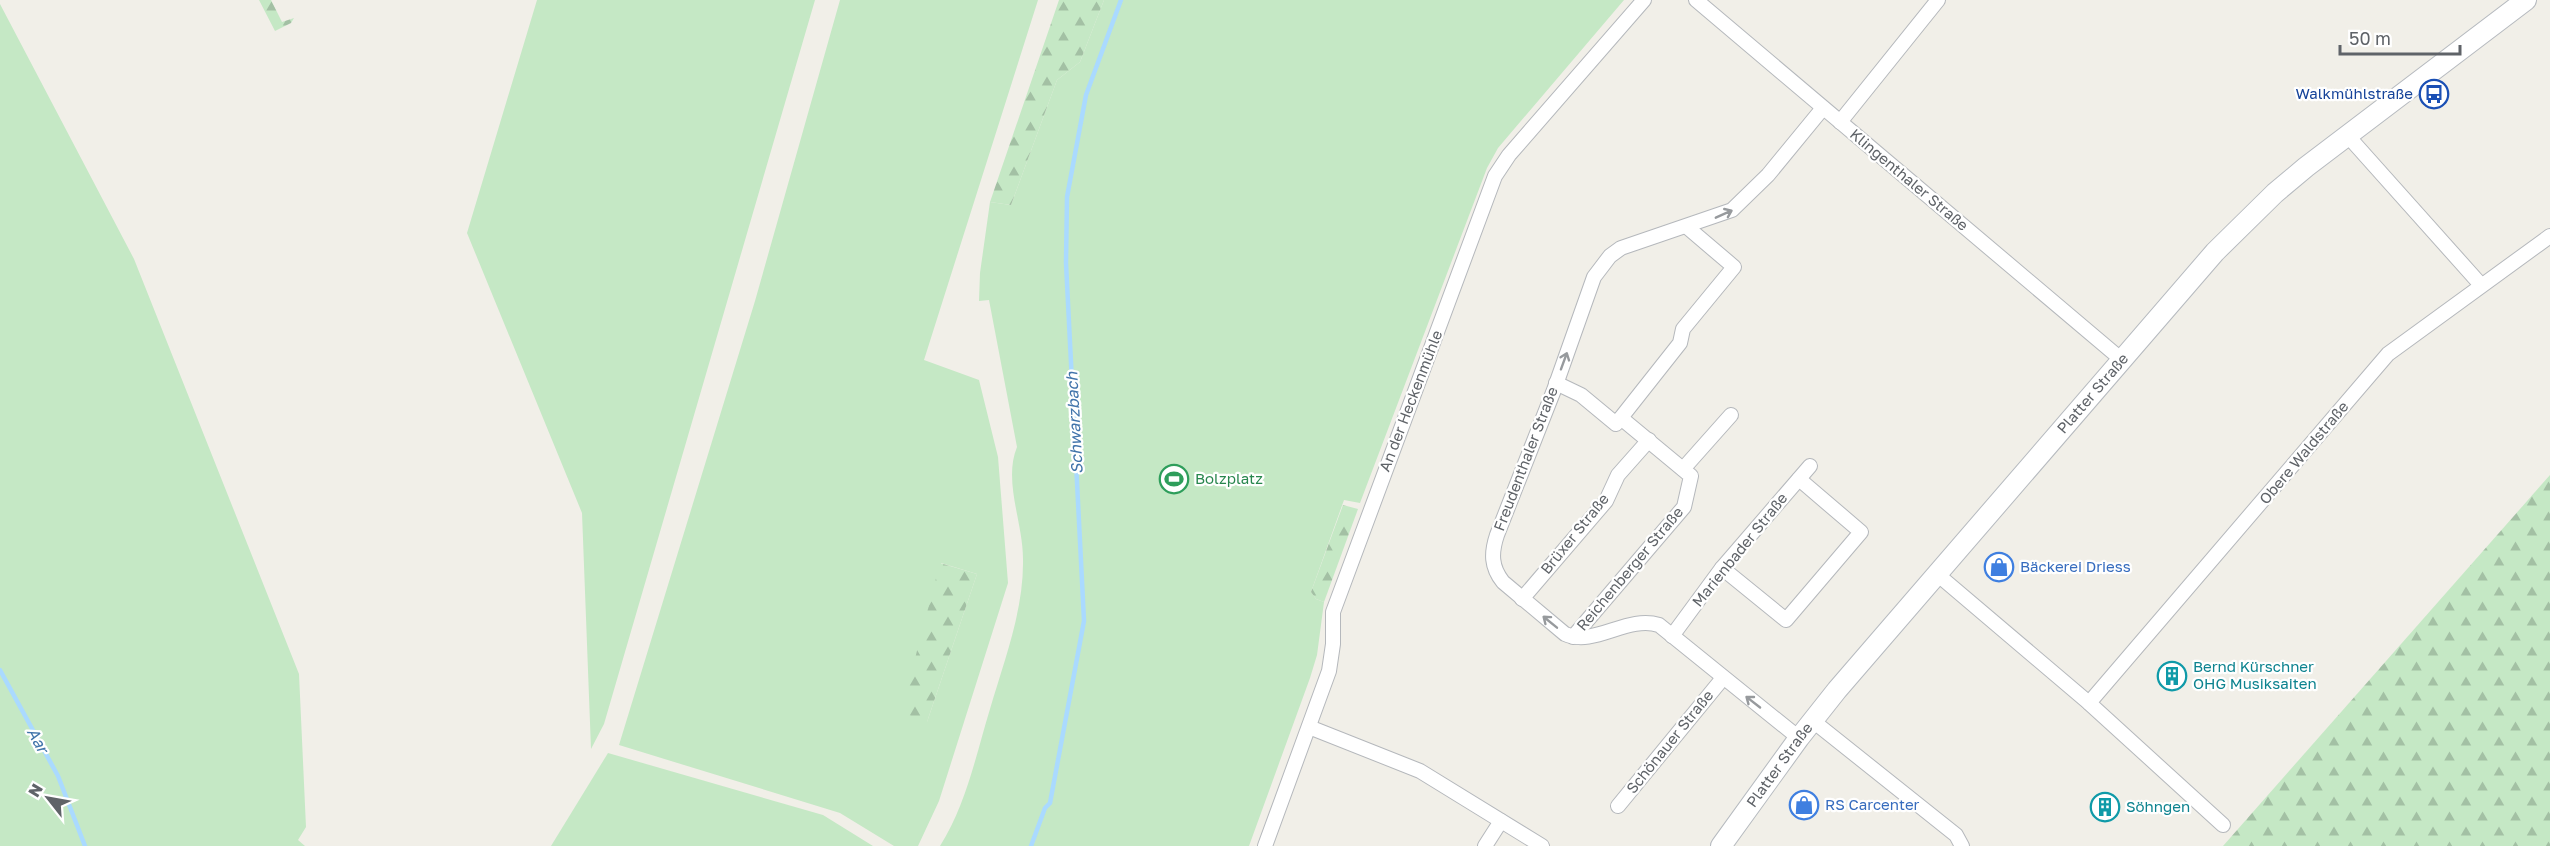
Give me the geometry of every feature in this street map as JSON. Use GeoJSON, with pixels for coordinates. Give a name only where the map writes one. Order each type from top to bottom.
{"type":"FeatureCollection","features":[{"type":"Feature","properties":{"kind":"main road","name":"Platter Straße"},"geometry":{"type":"LineString","coordinates":[[1721,846],[1813,721],[2215,252],[2275,193],[2347,135],[2526,0]]}},
{"type":"Feature","properties":{"kind":"street","name":"An der Heckenmühle"},"geometry":{"type":"LineString","coordinates":[[1266,846],[1329,671],[1333,644],[1333,612],[1495,176],[1509,155],[1644,0]]}},
{"type":"Feature","properties":{"kind":"street","name":"Klingenthaler Straße"},"geometry":{"type":"LineString","coordinates":[[1696,0],[2122,360]]}},
{"type":"Feature","properties":{"kind":"street"},"geometry":{"type":"LineString","coordinates":[[1840,122],[1938,0]]}},
{"type":"Feature","properties":{"kind":"street","name":"Freudenthaler Straße"},"geometry":{"type":"LineString","coordinates":[[1573,637],[1564,634],[1522,599],[1495,572],[1493,547],[1594,277],[1621,248],[1732,210],[1749,196],[1823,108]]}},
{"type":"Feature","properties":{"kind":"street"},"geometry":{"type":"LineString","coordinates":[[2347,135],[2481,285]]}},
{"type":"Feature","properties":{"kind":"street"},"geometry":{"type":"LineString","coordinates":[[1556,383],[1581,395],[1616,424],[1680,343],[1683,329],[1734,267],[1687,227]]}},
{"type":"Feature","properties":{"kind":"street","name":"Obere Waldstraße"},"geometry":{"type":"LineString","coordinates":[[2089,703],[2388,354],[2550,236]]}},
{"type":"Feature","properties":{"kind":"street"},"geometry":{"type":"LineString","coordinates":[[1621,418],[1683,469],[1731,415]]}},
{"type":"Feature","properties":{"kind":"street","name":"Brüxer Straße"},"geometry":{"type":"LineString","coordinates":[[1522,599],[1606,501],[1618,475],[1648,440]]}},
{"type":"Feature","properties":{"kind":"street","name":"Marienbader Straße"},"geometry":{"type":"LineString","coordinates":[[1672,636],[1722,568],[1810,466]]}},
{"type":"Feature","properties":{"kind":"street","name":"Reichenberger Straße"},"geometry":{"type":"LineString","coordinates":[[1573,637],[1684,507],[1691,476],[1683,469]]}},
{"type":"Feature","properties":{"kind":"street"},"geometry":{"type":"LineString","coordinates":[[1722,568],[1786,620],[1861,532],[1799,479]]}},
{"type":"Feature","properties":{"kind":"street"},"geometry":{"type":"LineString","coordinates":[[1937,574],[2089,703],[2223,825]]}},
{"type":"Feature","properties":{"kind":"street"},"geometry":{"type":"LineString","coordinates":[[1573,637],[1584,637],[1640,622],[1659,625],[1799,738]]}},
{"type":"Feature","properties":{"kind":"street","name":"Schönauer Straße"},"geometry":{"type":"LineString","coordinates":[[1618,806],[1723,678]]}},
{"type":"Feature","properties":{"kind":"street"},"geometry":{"type":"LineString","coordinates":[[1813,721],[1956,835],[1962,846]]}},
{"type":"Feature","properties":{"kind":"street"},"geometry":{"type":"LineString","coordinates":[[1310,727],[1404,762],[1542,846]]}},
{"type":"Feature","properties":{"kind":"street"},"geometry":{"type":"LineString","coordinates":[[1485,846],[1501,821]]}},
{"type":"Feature","properties":{"kind":"green space"},"geometry":{"type":"Polygon","coordinates":[[[259,0],[271,0],[282,22],[294,18],[291,23],[275,31],[259,0]]]}},
{"type":"Feature","properties":{"kind":"green space"},"geometry":{"type":"Polygon","coordinates":[[[537,0],[815,0],[604,724],[591,749],[582,513],[467,233],[537,0]]]}},
{"type":"Feature","properties":{"kind":"green space"},"geometry":{"type":"Polygon","coordinates":[[[840,0],[1038,0],[924,360],[979,380],[998,457],[1008,583],[939,801],[918,846],[894,846],[840,813],[619,745],[755,301],[840,0]],[[941,563],[927,722],[977,574],[941,563]]]}},
{"type":"Feature","properties":{"kind":"green space"},"geometry":{"type":"Polygon","coordinates":[[[1059,0],[1104,0],[1080,62],[1057,80],[1011,205],[990,202],[1059,0]]]}},
{"type":"Feature","properties":{"kind":"green space"},"geometry":{"type":"Polygon","coordinates":[[[1104,0],[1624,0],[1498,148],[1487,168],[1360,503],[1344,500],[1311,592],[1316,599],[1324,602],[1317,655],[1249,846],[940,846],[957,814],[969,779],[1012,635],[1022,578],[1022,545],[1012,474],[1017,447],[989,300],[979,301],[980,273],[990,202],[1011,205],[1057,80],[1080,62],[1104,0]]]}},
{"type":"Feature","properties":{"kind":"green space"},"geometry":{"type":"Polygon","coordinates":[[[0,4],[134,259],[299,674],[306,827],[298,840],[305,846],[0,846],[0,4]]]}},
{"type":"Feature","properties":{"kind":"green space"},"geometry":{"type":"Polygon","coordinates":[[[2550,475],[2550,846],[2223,846],[2550,475]]]}},
{"type":"Feature","properties":{"kind":"green space"},"geometry":{"type":"Polygon","coordinates":[[[1343,505],[1358,509],[1324,602],[1316,599],[1311,592],[1343,505]]]}},
{"type":"Feature","properties":{"kind":"green space"},"geometry":{"type":"Polygon","coordinates":[[[940,563],[977,574],[927,722],[901,712],[940,563]]]}},
{"type":"Feature","properties":{"kind":"green space"},"geometry":{"type":"Polygon","coordinates":[[[608,753],[823,815],[873,846],[551,846],[608,753]]]}},
{"type":"Feature","properties":{"kind":"waterway","name":"Schwarzbach"},"geometry":{"type":"LineString","coordinates":[[1031,846],[1045,808],[1050,803],[1084,621],[1066,263],[1067,197],[1086,95],[1121,0]]}},
{"type":"Feature","properties":{"kind":"waterway","name":"Aar"},"geometry":{"type":"LineString","coordinates":[[0,670],[58,776],[85,846]]}},
{"type":"Feature","properties":{"kind":"place","name":"Walkmühlstraße"},"geometry":{"type":"Point","coordinates":[2434,94]}},
{"type":"Feature","properties":{"kind":"place","name":"Bolzplatz"},"geometry":{"type":"Point","coordinates":[1174,479]}},
{"type":"Feature","properties":{"kind":"place","name":"Bäckerei Driess"},"geometry":{"type":"Point","coordinates":[1999,567]}},
{"type":"Feature","properties":{"kind":"place","name":"Bernd Kürschner OHG Musiksaiten"},"geometry":{"type":"Point","coordinates":[2172,676]}},
{"type":"Feature","properties":{"kind":"place","name":"RS Carcenter"},"geometry":{"type":"Point","coordinates":[1804,805]}},
{"type":"Feature","properties":{"kind":"place","name":"Söhngen"},"geometry":{"type":"Point","coordinates":[2105,807]}}]}
